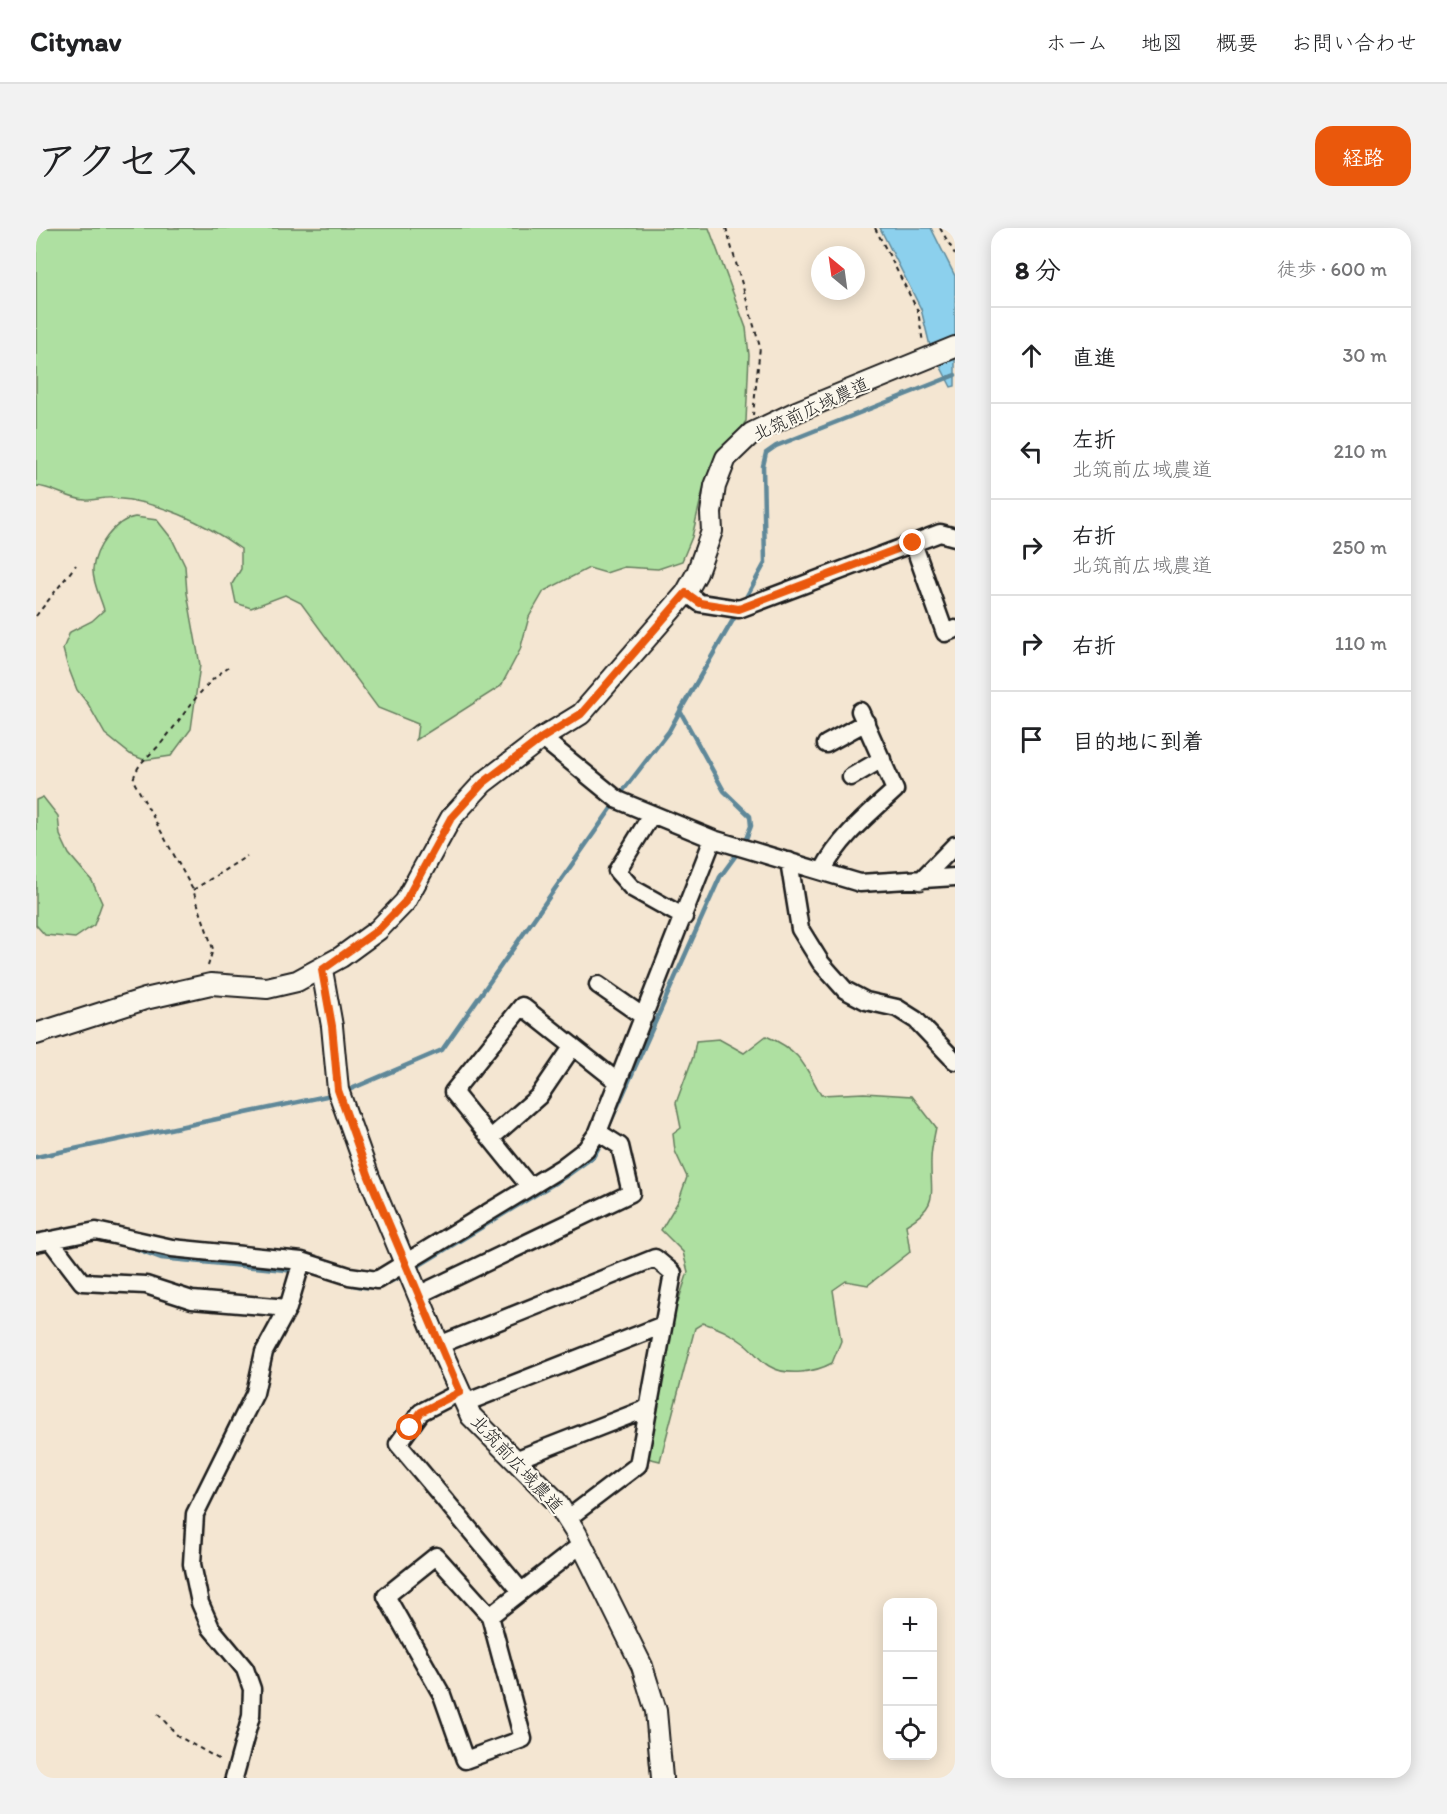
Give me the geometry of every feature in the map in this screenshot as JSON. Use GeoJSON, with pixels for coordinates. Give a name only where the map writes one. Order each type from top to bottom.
{"type":"FeatureCollection","features":[{"type":"Feature","properties":{"kind":"street","name":"北筑前広域農道"},"geometry":{"type":"LineString","coordinates":[[662,1778],[656,1711],[642,1666],[582,1544],[556,1501],[471,1416],[439,1345],[369,1177],[338,1090],[332,1026],[322,970],[378,930],[405,902],[451,818],[483,783],[542,738],[581,714],[686,593],[697,573],[712,531],[711,513],[715,486],[726,458],[752,433],[940,353]]}},
{"type":"Feature","properties":{"kind":"street"},"geometry":{"type":"LineString","coordinates":[[686,593],[700,603],[739,609],[940,533],[955,537]]}},
{"type":"Feature","properties":{"kind":"street"},"geometry":{"type":"LineString","coordinates":[[913,543],[945,633],[955,629]]}},
{"type":"Feature","properties":{"kind":"street"},"geometry":{"type":"LineString","coordinates":[[823,870],[832,853],[848,834],[896,790],[863,716],[826,744]]}},
{"type":"Feature","properties":{"kind":"street"},"geometry":{"type":"LineString","coordinates":[[542,738],[618,800],[713,839],[823,870],[860,883],[955,878]]}},
{"type":"Feature","properties":{"kind":"street"},"geometry":{"type":"LineString","coordinates":[[851,777],[882,759]]}},
{"type":"Feature","properties":{"kind":"street"},"geometry":{"type":"LineString","coordinates":[[652,814],[617,872],[632,888],[684,917]]}},
{"type":"Feature","properties":{"kind":"street"},"geometry":{"type":"LineString","coordinates":[[39,1242],[96,1231],[172,1248],[302,1261],[349,1276],[377,1280],[530,1187],[586,1149],[598,1132],[713,839]]}},
{"type":"Feature","properties":{"kind":"street"},"geometry":{"type":"LineString","coordinates":[[920,881],[955,845]]}},
{"type":"Feature","properties":{"kind":"street"},"geometry":{"type":"LineString","coordinates":[[789,861],[800,929],[821,963],[845,990],[866,1001],[897,1008],[916,1020],[955,1061]]}},
{"type":"Feature","properties":{"kind":"street"},"geometry":{"type":"LineString","coordinates":[[36,1035],[145,999],[202,986],[212,984],[267,988],[297,981],[322,970]]}},
{"type":"Feature","properties":{"kind":"street"},"geometry":{"type":"LineString","coordinates":[[598,985],[644,1017]]}},
{"type":"Feature","properties":{"kind":"street"},"geometry":{"type":"LineString","coordinates":[[530,1187],[453,1092],[522,1006],[618,1082]]}},
{"type":"Feature","properties":{"kind":"street"},"geometry":{"type":"LineString","coordinates":[[491,1138],[539,1096],[573,1046]]}},
{"type":"Feature","properties":{"kind":"street"},"geometry":{"type":"LineString","coordinates":[[418,1295],[632,1194],[620,1146],[598,1132]]}},
{"type":"Feature","properties":{"kind":"street"},"geometry":{"type":"LineString","coordinates":[[39,1242],[82,1282],[146,1285],[192,1300],[288,1308]]}},
{"type":"Feature","properties":{"kind":"street"},"geometry":{"type":"LineString","coordinates":[[439,1345],[655,1258],[673,1273],[638,1465],[567,1519]]}},
{"type":"Feature","properties":{"kind":"street"},"geometry":{"type":"LineString","coordinates":[[236,1773],[251,1716],[252,1689],[245,1669],[211,1628],[200,1603],[192,1564],[195,1514],[255,1393],[264,1352],[288,1308],[302,1261]]}},
{"type":"Feature","properties":{"kind":"street"},"geometry":{"type":"LineString","coordinates":[[521,1592],[398,1444],[421,1412],[663,1326]]}},
{"type":"Feature","properties":{"kind":"street"},"geometry":{"type":"LineString","coordinates":[[515,1460],[648,1408]]}},
{"type":"Feature","properties":{"kind":"street"},"geometry":{"type":"LineString","coordinates":[[489,1616],[582,1544]]}},
{"type":"Feature","properties":{"kind":"street"},"geometry":{"type":"LineString","coordinates":[[436,1556],[489,1616],[524,1739],[465,1760],[442,1695],[386,1596],[436,1556]]}},
{"type":"Feature","properties":{"kind":"path"},"geometry":{"type":"LineString","coordinates":[[726,228],[760,347],[752,433]]}},
{"type":"Feature","properties":{"kind":"path"},"geometry":{"type":"LineString","coordinates":[[875,228],[940,353]]}},
{"type":"Feature","properties":{"kind":"path"},"geometry":{"type":"LineString","coordinates":[[940,228],[955,254]]}},
{"type":"Feature","properties":{"kind":"path"},"geometry":{"type":"LineString","coordinates":[[36,616],[76,565]]}},
{"type":"Feature","properties":{"kind":"path"},"geometry":{"type":"LineString","coordinates":[[202,986],[213,949],[193,890],[132,780],[137,766],[163,741],[200,691],[228,667]]}},
{"type":"Feature","properties":{"kind":"path"},"geometry":{"type":"LineString","coordinates":[[193,890],[247,856]]}},
{"type":"Feature","properties":{"kind":"path"},"geometry":{"type":"LineString","coordinates":[[158,1714],[178,1736],[236,1773]]}},
{"type":"Feature","properties":{"kind":"green space"},"geometry":{"type":"Polygon","coordinates":[[[36,228],[709,228],[746,328],[749,355],[746,421],[704,485],[692,537],[682,561],[658,569],[624,567],[606,573],[589,568],[544,591],[529,617],[520,650],[501,686],[416,740],[418,724],[378,708],[301,603],[285,595],[251,608],[236,603],[232,584],[241,569],[241,549],[227,539],[180,514],[146,503],[112,498],[79,499],[36,486],[36,228]]]}},
{"type":"Feature","properties":{"kind":"green space"},"geometry":{"type":"Polygon","coordinates":[[[135,517],[157,520],[172,539],[185,566],[187,593],[200,665],[191,729],[171,756],[144,760],[130,754],[105,734],[77,690],[63,649],[70,632],[92,621],[104,610],[94,579],[93,569],[98,552],[113,529],[120,523],[135,517]]]}},
{"type":"Feature","properties":{"kind":"green space"},"geometry":{"type":"Polygon","coordinates":[[[43,797],[58,816],[60,835],[69,854],[92,881],[102,903],[94,925],[75,938],[45,935],[36,925],[36,800],[43,797]]]}},
{"type":"Feature","properties":{"kind":"green space"},"geometry":{"type":"Polygon","coordinates":[[[766,1036],[787,1047],[800,1059],[821,1095],[864,1093],[912,1096],[936,1127],[931,1156],[932,1190],[929,1205],[917,1218],[906,1225],[910,1252],[868,1285],[846,1281],[833,1290],[841,1341],[832,1363],[818,1369],[801,1372],[776,1369],[766,1364],[735,1337],[703,1323],[695,1328],[660,1461],[643,1457],[666,1338],[688,1272],[683,1252],[661,1230],[679,1200],[687,1177],[675,1151],[673,1134],[681,1128],[676,1103],[693,1057],[696,1041],[719,1039],[744,1053],[766,1036]]]}},
{"type":"Feature","properties":{"kind":"water"},"geometry":{"type":"Polygon","coordinates":[[[880,228],[931,228],[955,276],[955,386],[951,387],[930,346],[921,309],[880,228]]]}},
{"type":"Feature","properties":{"kind":"waterway"},"geometry":{"type":"LineString","coordinates":[[744,601],[765,563],[763,466],[766,453],[776,446],[955,375]]}},
{"type":"Feature","properties":{"kind":"waterway"},"geometry":{"type":"LineString","coordinates":[[737,613],[680,711],[724,791],[750,816],[751,826],[744,844]]}},
{"type":"Feature","properties":{"kind":"waterway"},"geometry":{"type":"LineString","coordinates":[[619,796],[669,731],[680,711]]}},
{"type":"Feature","properties":{"kind":"waterway"},"geometry":{"type":"LineString","coordinates":[[344,1092],[442,1050],[615,803]]}},
{"type":"Feature","properties":{"kind":"waterway"},"geometry":{"type":"LineString","coordinates":[[607,1130],[720,877],[739,851]]}},
{"type":"Feature","properties":{"kind":"waterway"},"geometry":{"type":"LineString","coordinates":[[36,1157],[336,1094]]}},
{"type":"Feature","properties":{"kind":"waterway"},"geometry":{"type":"LineString","coordinates":[[413,1269],[568,1175],[593,1157],[603,1140]]}},
{"type":"Feature","properties":{"kind":"waterway"},"geometry":{"type":"LineString","coordinates":[[126,1245],[161,1258],[295,1271]]}},
{"type":"Feature","properties":{"kind":"waterway"},"geometry":{"type":"LineString","coordinates":[[346,1283],[376,1287],[403,1275]]}},
{"type":"Feature","properties":{"kind":"route"},"geometry":{"type":"LineString","coordinates":[[410,1428],[421,1412],[460,1392],[369,1177],[338,1090],[332,1026],[322,970],[378,930],[405,902],[451,818],[483,783],[542,738],[581,714],[686,593],[700,603],[739,609],[913,543]]}}]}
